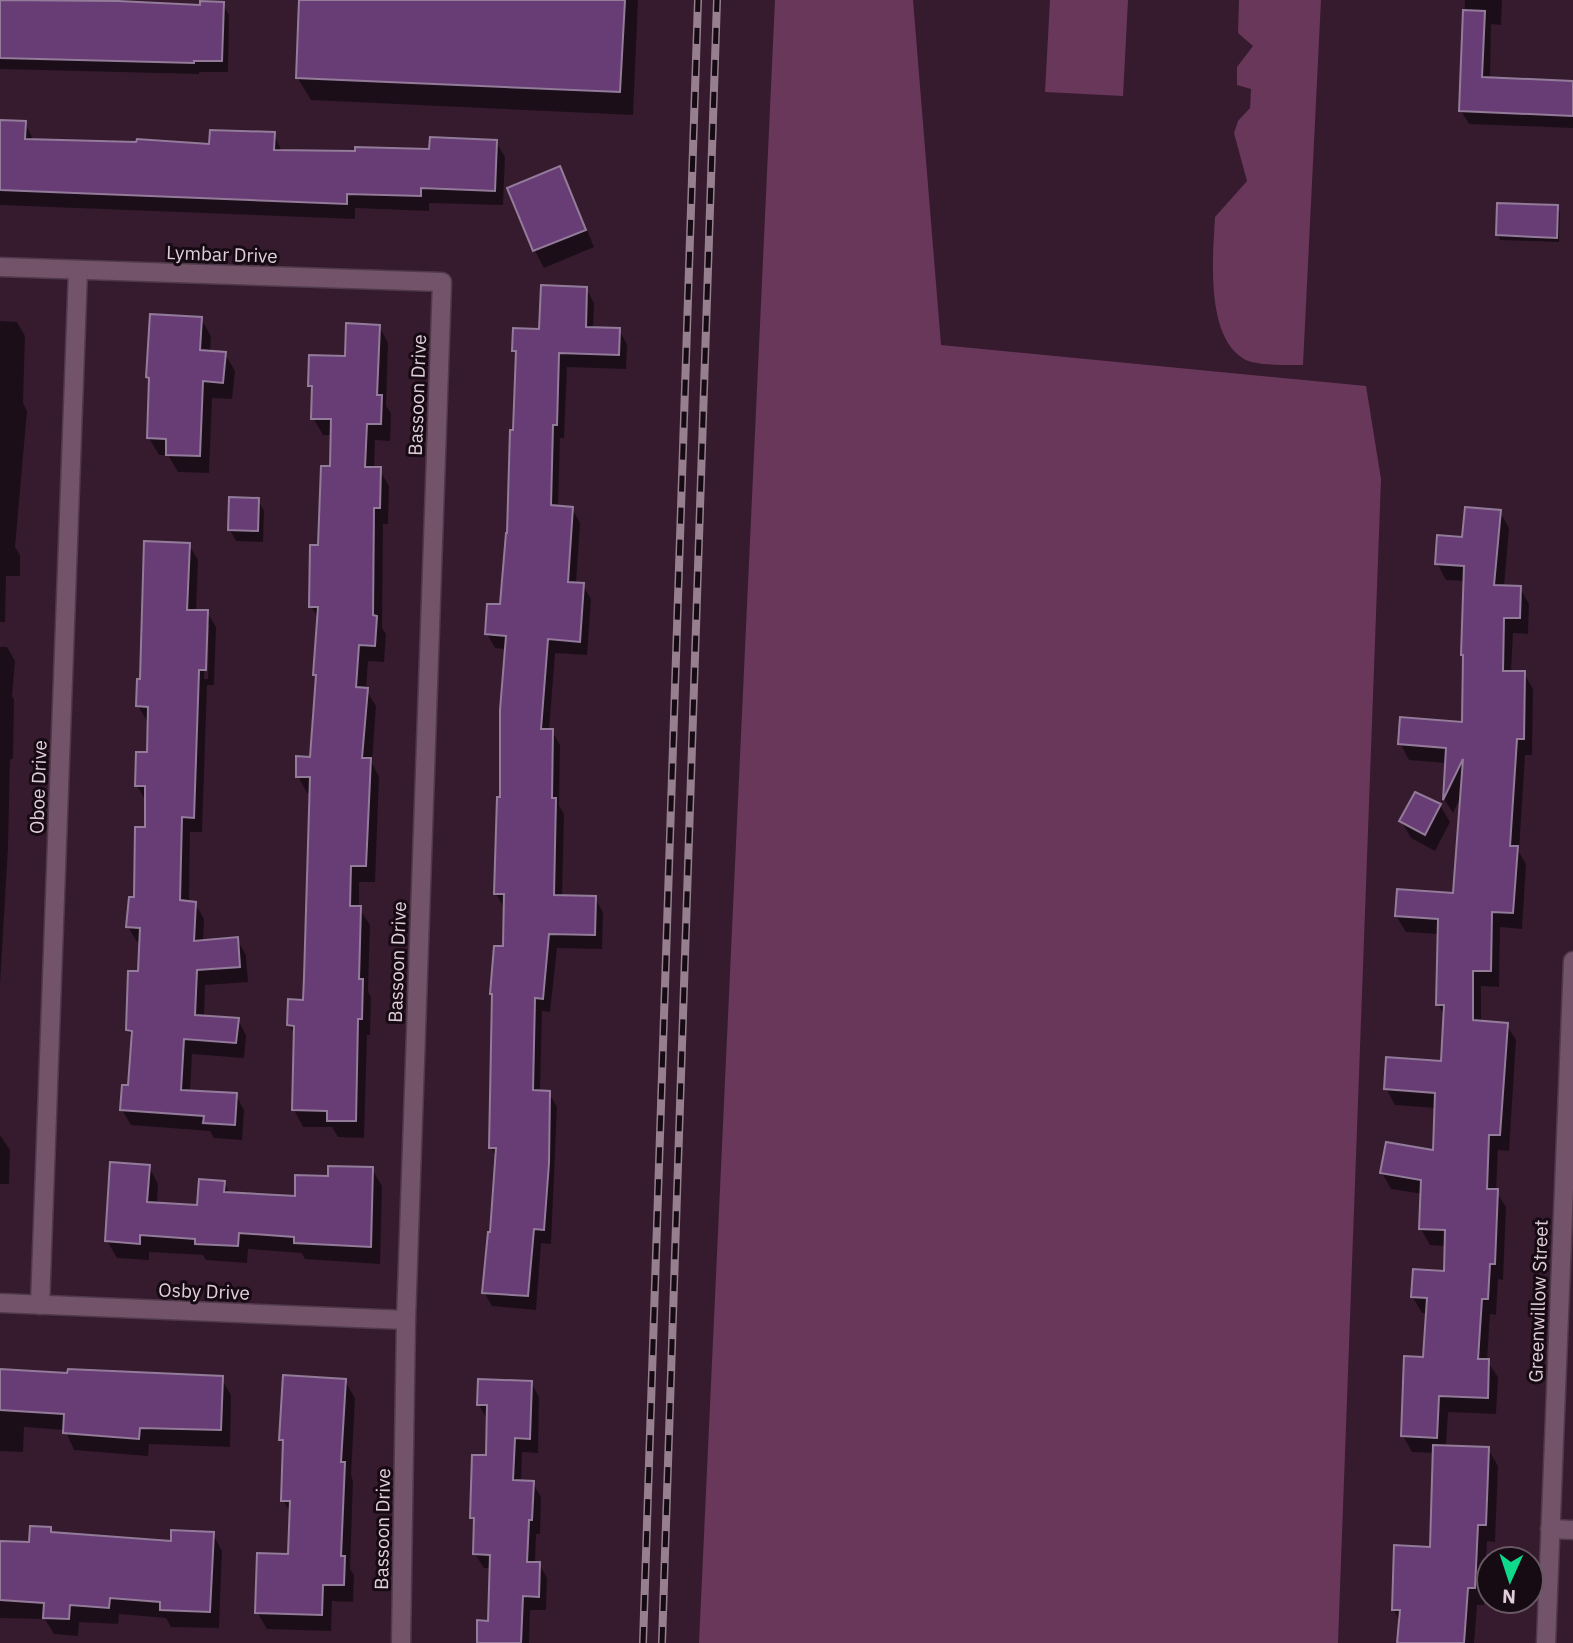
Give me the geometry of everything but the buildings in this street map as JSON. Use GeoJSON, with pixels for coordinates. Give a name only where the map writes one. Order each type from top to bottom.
{"type":"FeatureCollection","features":[{"type":"Feature","properties":{"kind":"street","name":"Lymbar Drive"},"geometry":{"type":"LineString","coordinates":[[0,267],[442,282]]}},
{"type":"Feature","properties":{"kind":"street","name":"Oboe Drive"},"geometry":{"type":"LineString","coordinates":[[40,1305],[78,270]]}},
{"type":"Feature","properties":{"kind":"street","name":"Bassoon Drive"},"geometry":{"type":"LineString","coordinates":[[401,1643],[406,1320],[442,282]]}},
{"type":"Feature","properties":{"kind":"street","name":"Greenwillow Street"},"geometry":{"type":"LineString","coordinates":[[1546,1643],[1569,1166],[1573,961]]}},
{"type":"Feature","properties":{"kind":"street","name":"Osby Drive"},"geometry":{"type":"LineString","coordinates":[[0,1303],[406,1320]]}},
{"type":"Feature","properties":{"kind":"street"},"geometry":{"type":"LineString","coordinates":[[1550,1529],[1573,1530]]}},
{"type":"Feature","properties":{"kind":"shaded area"},"geometry":{"type":"Polygon","coordinates":[[[775,0],[913,0],[941,345],[1366,386],[1381,479],[1338,1643],[699,1643],[775,0]]]}},
{"type":"Feature","properties":{"kind":"shaded area"},"geometry":{"type":"Polygon","coordinates":[[[1050,0],[1128,0],[1123,96],[1045,92],[1050,0]]]}},
{"type":"Feature","properties":{"kind":"shaded area"},"geometry":{"type":"Polygon","coordinates":[[[1239,0],[1321,0],[1303,365],[1264,364],[1244,359],[1231,348],[1217,314],[1213,273],[1215,217],[1247,181],[1234,133],[1238,121],[1250,108],[1251,89],[1237,85],[1237,67],[1253,46],[1238,33],[1239,0]]]}},
{"type":"Feature","properties":{"kind":"railway"},"geometry":{"type":"LineString","coordinates":[[643,1643],[698,0]]}},
{"type":"Feature","properties":{"kind":"railway"},"geometry":{"type":"LineString","coordinates":[[662,1643],[717,0]]}}]}
